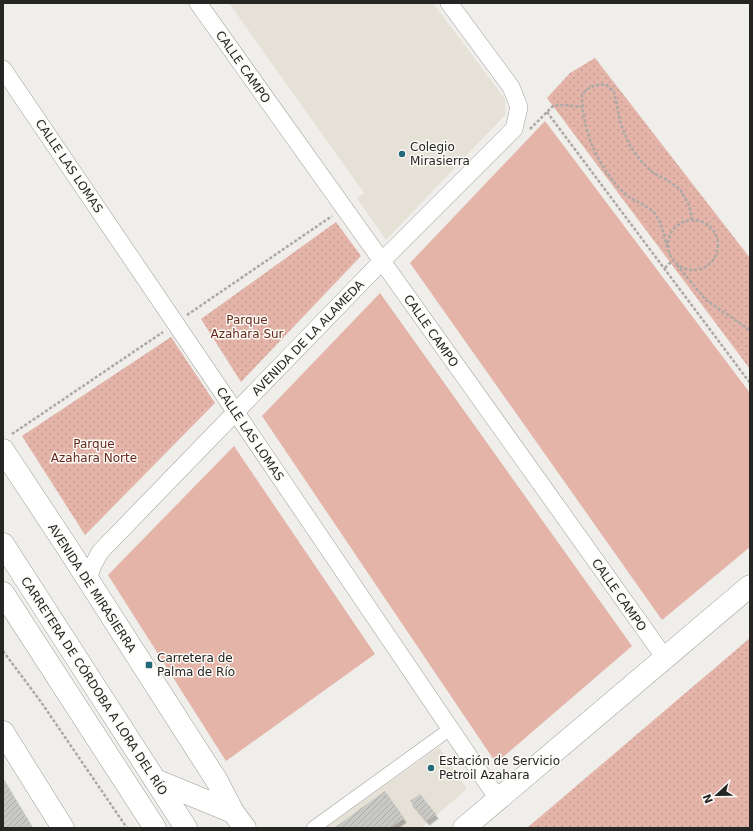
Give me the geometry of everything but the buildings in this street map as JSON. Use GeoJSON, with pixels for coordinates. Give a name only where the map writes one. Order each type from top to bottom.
{"type":"FeatureCollection","features":[{"type":"Feature","properties":{"kind":"street","name":"CALLE CAMPO"},"geometry":{"type":"LineString","coordinates":[[198,3],[664,658]]}},
{"type":"Feature","properties":{"kind":"street","name":"AVENIDA DE LA ALAMEDA"},"geometry":{"type":"LineString","coordinates":[[88,581],[92,566],[100,552],[382,261],[514,128],[518,107],[511,86],[449,3]]}},
{"type":"Feature","properties":{"kind":"street","name":"CALLE LAS LOMAS"},"geometry":{"type":"LineString","coordinates":[[3,69],[498,799]]}},
{"type":"Feature","properties":{"kind":"street","name":"AVENIDA DE MIRASIERRA"},"geometry":{"type":"LineString","coordinates":[[6,443],[68,550],[216,781],[239,820]]}},
{"type":"Feature","properties":{"kind":"street","name":"CARRETERA DE CÓRDOBA A LORA DEL RÍO"},"geometry":{"type":"LineString","coordinates":[[3,544],[186,828]]}},
{"type":"Feature","properties":{"kind":"street"},"geometry":{"type":"LineString","coordinates":[[68,550],[81,554],[100,552]]}},
{"type":"Feature","properties":{"kind":"street"},"geometry":{"type":"LineString","coordinates":[[464,828],[750,586]]}},
{"type":"Feature","properties":{"kind":"street"},"geometry":{"type":"LineString","coordinates":[[3,593],[155,828]]}},
{"type":"Feature","properties":{"kind":"street"},"geometry":{"type":"LineString","coordinates":[[314,828],[450,729]]}},
{"type":"Feature","properties":{"kind":"street"},"geometry":{"type":"LineString","coordinates":[[3,732],[63,828]]}},
{"type":"Feature","properties":{"kind":"street"},"geometry":{"type":"LineString","coordinates":[[155,780],[239,820]]}},
{"type":"Feature","properties":{"kind":"path"},"geometry":{"type":"LineString","coordinates":[[692,219],[689,205],[680,189],[652,172],[640,160],[629,144],[621,125],[614,92],[607,85],[597,84],[588,88],[582,95],[582,107],[591,145],[601,164],[624,193],[634,201],[648,207],[658,216],[672,261],[706,300],[750,330]]}},
{"type":"Feature","properties":{"kind":"path"},"geometry":{"type":"LineString","coordinates":[[526,134],[553,106],[568,105],[582,107]]}},
{"type":"Feature","properties":{"kind":"path"},"geometry":{"type":"LineString","coordinates":[[547,112],[750,383]]}},
{"type":"Feature","properties":{"kind":"path"},"geometry":{"type":"LineString","coordinates":[[6,443],[175,324],[344,208]]}},
{"type":"Feature","properties":{"kind":"path"},"geometry":{"type":"LineString","coordinates":[[667,247],[668,236],[674,228],[682,222],[692,219],[704,222],[713,230],[718,241],[717,253],[711,264],[700,270],[688,270],[677,265]]}},
{"type":"Feature","properties":{"kind":"path"},"geometry":{"type":"LineString","coordinates":[[664,268],[672,261]]}},
{"type":"Feature","properties":{"kind":"path"},"geometry":{"type":"LineString","coordinates":[[3,651],[41,702],[127,828]]}},
{"type":"Feature","properties":{"kind":"shaded area","name":"Colegio Mirasierra"},"geometry":{"type":"Polygon","coordinates":[[[229,3],[433,3],[505,99],[505,115],[386,240],[357,198],[364,193],[229,3]]]}},
{"type":"Feature","properties":{"kind":"shaded area","name":"Estación de Servicio Petroil Azahara"},"geometry":{"type":"Polygon","coordinates":[[[439,747],[467,789],[421,828],[325,828],[439,747]]]}},
{"type":"Feature","properties":{"kind":"green space"},"geometry":{"type":"Polygon","coordinates":[[[595,58],[750,258],[750,369],[547,98],[570,73],[595,58]]]}},
{"type":"Feature","properties":{"kind":"green space"},"geometry":{"type":"Polygon","coordinates":[[[545,121],[750,393],[750,547],[662,620],[410,263],[545,121]]]}},
{"type":"Feature","properties":{"kind":"green space","name":"Parque Azahara Sur"},"geometry":{"type":"Polygon","coordinates":[[[336,222],[361,256],[241,382],[201,319],[336,222]]]}},
{"type":"Feature","properties":{"kind":"green space"},"geometry":{"type":"Polygon","coordinates":[[[380,293],[632,646],[496,763],[262,416],[380,293]]]}},
{"type":"Feature","properties":{"kind":"green space","name":"Parque Azahara Norte"},"geometry":{"type":"Polygon","coordinates":[[[171,337],[215,403],[85,535],[22,436],[171,337]]]}},
{"type":"Feature","properties":{"kind":"green space"},"geometry":{"type":"Polygon","coordinates":[[[234,446],[375,654],[226,761],[108,575],[234,446]]]}},
{"type":"Feature","properties":{"kind":"green space"},"geometry":{"type":"Polygon","coordinates":[[[750,638],[750,828],[527,828],[750,638]]]}},
{"type":"Feature","properties":{"kind":"place","name":"Colegio Mirasierra"},"geometry":{"type":"Point","coordinates":[402,154]}},
{"type":"Feature","properties":{"kind":"place","name":"Carretera de Palma de Río"},"geometry":{"type":"Point","coordinates":[149,665]}},
{"type":"Feature","properties":{"kind":"place","name":"Estación de Servicio Petroil Azahara"},"geometry":{"type":"Point","coordinates":[431,768]}}]}
